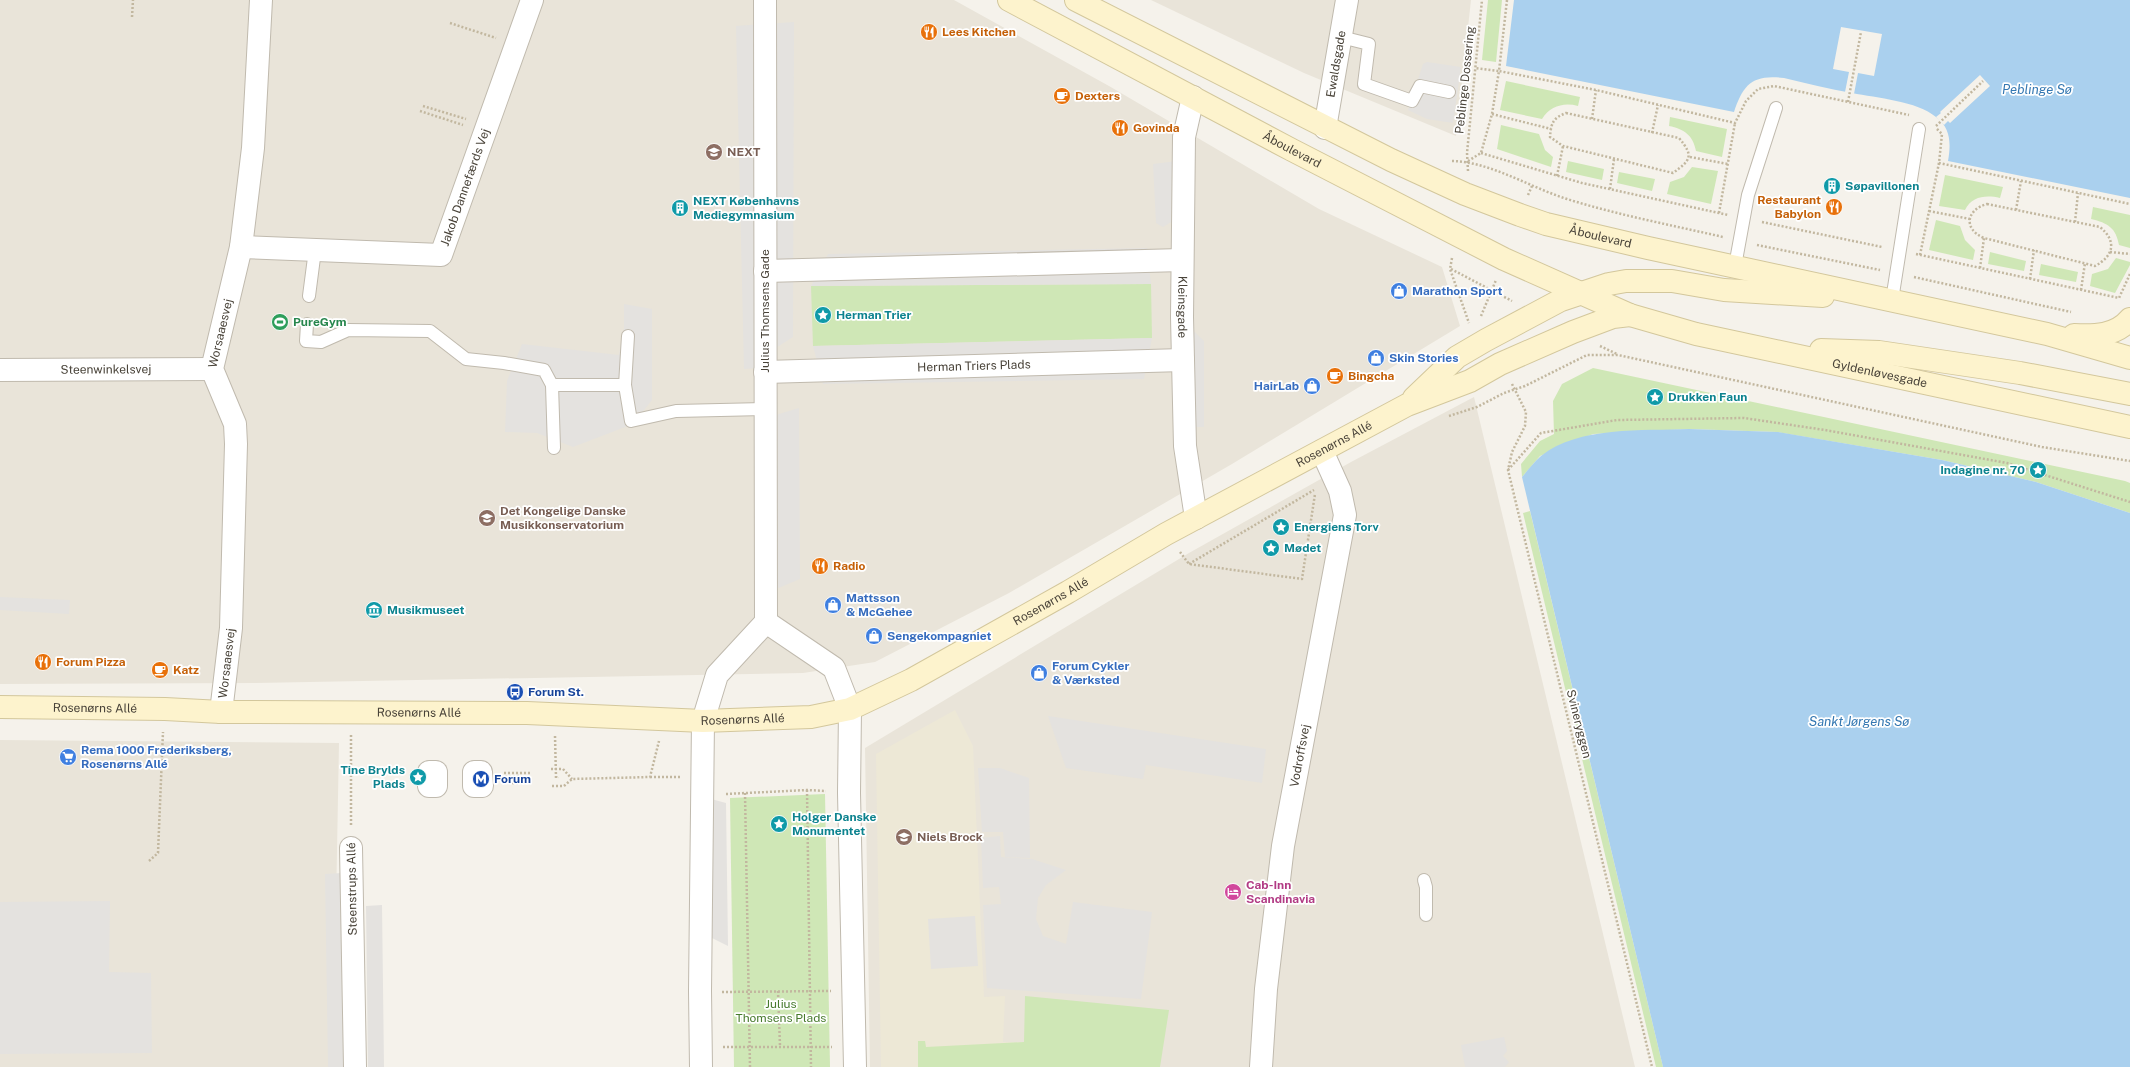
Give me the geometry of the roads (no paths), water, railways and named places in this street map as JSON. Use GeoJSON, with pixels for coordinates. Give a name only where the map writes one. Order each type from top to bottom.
{"type":"FeatureCollection","features":[{"type":"Feature","properties":{"kind":"street","name":"Worsaaesvej"},"geometry":{"type":"LineString","coordinates":[[221,712],[231,628],[236,444],[235,424],[212,369],[241,247],[253,148],[261,0]]}},
{"type":"Feature","properties":{"kind":"street","name":"Jakob Dannefærds Vej"},"geometry":{"type":"LineString","coordinates":[[241,247],[440,254],[532,0]]}},
{"type":"Feature","properties":{"kind":"street","name":"Julius Thomsens Gade"},"geometry":{"type":"LineString","coordinates":[[765,0],[766,622]]}},
{"type":"Feature","properties":{"kind":"street","name":"Åboulevard"},"geometry":{"type":"LineString","coordinates":[[1009,0],[1504,259],[1577,293],[1630,315]]}},
{"type":"Feature","properties":{"kind":"street","name":"Åboulevard"},"geometry":{"type":"LineString","coordinates":[[1076,0],[1325,128],[1465,194],[1546,224],[1648,248],[1735,266]]}},
{"type":"Feature","properties":{"kind":"street","name":"Ewaldsgade"},"geometry":{"type":"LineString","coordinates":[[1325,128],[1347,0]]}},
{"type":"Feature","properties":{"kind":"street","name":"Kleinsgade"},"geometry":{"type":"LineString","coordinates":[[1192,97],[1184,137],[1182,260],[1185,446],[1196,518]]}},
{"type":"Feature","properties":{"kind":"street"},"geometry":{"type":"LineString","coordinates":[[765,271],[1182,260]]}},
{"type":"Feature","properties":{"kind":"street"},"geometry":{"type":"LineString","coordinates":[[1735,266],[2047,334],[2130,358]]}},
{"type":"Feature","properties":{"kind":"street","name":"Rosenørns Allé"},"geometry":{"type":"LineString","coordinates":[[1407,405],[1457,357],[1535,313],[1577,293],[1626,281],[1672,281],[1724,290],[1892,300]]}},
{"type":"Feature","properties":{"kind":"street","name":"Rosenørns Allé"},"geometry":{"type":"LineString","coordinates":[[0,707],[164,709],[221,712],[352,711],[555,714],[703,721],[812,717],[850,709],[911,680],[1068,592],[1166,534],[1407,405],[1470,381],[1500,364],[1573,332],[1613,317],[1630,315]]}},
{"type":"Feature","properties":{"kind":"street","name":"Gyldenløvesgade"},"geometry":{"type":"LineString","coordinates":[[1630,315],[1696,334],[2130,427]]}},
{"type":"Feature","properties":{"kind":"street"},"geometry":{"type":"LineString","coordinates":[[2047,334],[2099,336],[2126,324],[2130,319]]}},
{"type":"Feature","properties":{"kind":"street"},"geometry":{"type":"LineString","coordinates":[[1763,348],[1879,352],[2020,373],[2130,394]]}},
{"type":"Feature","properties":{"kind":"street","name":"Herman Triers Plads"},"geometry":{"type":"LineString","coordinates":[[766,372],[1183,360]]}},
{"type":"Feature","properties":{"kind":"street","name":"Steenwinkelsvej"},"geometry":{"type":"LineString","coordinates":[[0,370],[212,369]]}},
{"type":"Feature","properties":{"kind":"street","name":"Vodroffsvej"},"geometry":{"type":"LineString","coordinates":[[1261,1067],[1266,989],[1283,846],[1344,515],[1340,491],[1322,451]]}},
{"type":"Feature","properties":{"kind":"street"},"geometry":{"type":"LineString","coordinates":[[701,1057],[701,777],[703,721],[718,675],[766,622],[834,668],[850,709],[848,793],[855,1057]]}},
{"type":"Feature","properties":{"kind":"street","name":"Steenstrups Allé"},"geometry":{"type":"LineString","coordinates":[[351,848],[355,1067]]}},
{"type":"Feature","properties":{"kind":"lane"},"geometry":{"type":"LineString","coordinates":[[1341,37],[1369,44],[1364,84],[1412,101],[1420,86],[1449,92]]}},
{"type":"Feature","properties":{"kind":"lane"},"geometry":{"type":"LineString","coordinates":[[1735,266],[1748,195],[1776,108]]}},
{"type":"Feature","properties":{"kind":"lane"},"geometry":{"type":"LineString","coordinates":[[1892,300],[1901,251],[1919,129]]}},
{"type":"Feature","properties":{"kind":"lane"},"geometry":{"type":"LineString","coordinates":[[310,296],[315,250]]}},
{"type":"Feature","properties":{"kind":"lane"},"geometry":{"type":"LineString","coordinates":[[307,324],[306,341],[321,342],[348,330],[430,331],[466,359],[504,363],[544,370],[552,385],[554,448]]}},
{"type":"Feature","properties":{"kind":"lane"},"geometry":{"type":"LineString","coordinates":[[628,336],[625,385],[631,421],[676,411],[766,409]]}},
{"type":"Feature","properties":{"kind":"lane"},"geometry":{"type":"LineString","coordinates":[[552,385],[625,385]]}},
{"type":"Feature","properties":{"kind":"lane"},"geometry":{"type":"LineString","coordinates":[[1424,880],[1426,887],[1426,915]]}},
{"type":"Feature","properties":{"kind":"water","name":"Peblinge Sø"},"geometry":{"type":"Polygon","coordinates":[[[1514,0],[2130,0],[2130,198],[1948,161],[1950,148],[1949,137],[1945,126],[1941,121],[1918,107],[1896,101],[1773,77],[1756,80],[1750,83],[1741,95],[1734,112],[1506,66],[1514,0]]]}},
{"type":"Feature","properties":{"kind":"water","name":"Sankt Jørgens Sø"},"geometry":{"type":"Polygon","coordinates":[[[1689,429],[1778,432],[1942,460],[2036,482],[2130,513],[2130,1067],[1663,1067],[1522,477],[1533,463],[1541,456],[1556,446],[1573,439],[1612,432],[1689,429]]]}},
{"type":"Feature","properties":{"kind":"place","name":"Lees Kitchen"},"geometry":{"type":"Point","coordinates":[929,32]}},
{"type":"Feature","properties":{"kind":"place","name":"Dexters"},"geometry":{"type":"Point","coordinates":[1062,96]}},
{"type":"Feature","properties":{"kind":"place","name":"Govinda"},"geometry":{"type":"Point","coordinates":[1120,128]}},
{"type":"Feature","properties":{"kind":"place","name":"NEXT"},"geometry":{"type":"Point","coordinates":[714,152]}},
{"type":"Feature","properties":{"kind":"place","name":"Søpavillonen"},"geometry":{"type":"Point","coordinates":[1832,186]}},
{"type":"Feature","properties":{"kind":"place","name":"Restaurant Babylon"},"geometry":{"type":"Point","coordinates":[1834,207]}},
{"type":"Feature","properties":{"kind":"place","name":"NEXT Københavns Mediegymnasium"},"geometry":{"type":"Point","coordinates":[680,208]}},
{"type":"Feature","properties":{"kind":"place","name":"Marathon Sport"},"geometry":{"type":"Point","coordinates":[1399,291]}},
{"type":"Feature","properties":{"kind":"place","name":"Herman Trier"},"geometry":{"type":"Point","coordinates":[823,315]}},
{"type":"Feature","properties":{"kind":"place","name":"PureGym"},"geometry":{"type":"Point","coordinates":[280,322]}},
{"type":"Feature","properties":{"kind":"place","name":"Skin Stories"},"geometry":{"type":"Point","coordinates":[1376,358]}},
{"type":"Feature","properties":{"kind":"place","name":"Bingcha"},"geometry":{"type":"Point","coordinates":[1335,376]}},
{"type":"Feature","properties":{"kind":"place","name":"HairLab"},"geometry":{"type":"Point","coordinates":[1312,386]}},
{"type":"Feature","properties":{"kind":"place","name":"Drukken Faun"},"geometry":{"type":"Point","coordinates":[1655,397]}},
{"type":"Feature","properties":{"kind":"place","name":"Indagine nr. 70"},"geometry":{"type":"Point","coordinates":[2038,470]}},
{"type":"Feature","properties":{"kind":"place","name":"Det Kongelige Danske Musikkonservatorium"},"geometry":{"type":"Point","coordinates":[487,518]}},
{"type":"Feature","properties":{"kind":"place","name":"Energiens Torv"},"geometry":{"type":"Point","coordinates":[1281,527]}},
{"type":"Feature","properties":{"kind":"place","name":"Mødet"},"geometry":{"type":"Point","coordinates":[1271,548]}},
{"type":"Feature","properties":{"kind":"place","name":"Radio"},"geometry":{"type":"Point","coordinates":[820,566]}},
{"type":"Feature","properties":{"kind":"place","name":"Mattsson & McGehee"},"geometry":{"type":"Point","coordinates":[833,605]}},
{"type":"Feature","properties":{"kind":"place","name":"Musikmuseet"},"geometry":{"type":"Point","coordinates":[374,610]}},
{"type":"Feature","properties":{"kind":"place","name":"Sengekompagniet"},"geometry":{"type":"Point","coordinates":[874,636]}},
{"type":"Feature","properties":{"kind":"place","name":"Forum Pizza"},"geometry":{"type":"Point","coordinates":[43,662]}},
{"type":"Feature","properties":{"kind":"place","name":"Katz"},"geometry":{"type":"Point","coordinates":[160,670]}},
{"type":"Feature","properties":{"kind":"place","name":"Forum Cykler & Værksted"},"geometry":{"type":"Point","coordinates":[1039,673]}},
{"type":"Feature","properties":{"kind":"place","name":"Forum St."},"geometry":{"type":"Point","coordinates":[515,692]}},
{"type":"Feature","properties":{"kind":"place","name":"Rema 1000 Frederiksberg, Rosenørns Allé"},"geometry":{"type":"Point","coordinates":[68,757]}},
{"type":"Feature","properties":{"kind":"place","name":"Tine Brylds Plads"},"geometry":{"type":"Point","coordinates":[418,777]}},
{"type":"Feature","properties":{"kind":"place","name":"Forum"},"geometry":{"type":"Point","coordinates":[481,779]}},
{"type":"Feature","properties":{"kind":"place","name":"Holger Danske Monumentet"},"geometry":{"type":"Point","coordinates":[779,824]}},
{"type":"Feature","properties":{"kind":"place","name":"Niels Brock"},"geometry":{"type":"Point","coordinates":[904,837]}},
{"type":"Feature","properties":{"kind":"place","name":"Cab-Inn Scandinavia"},"geometry":{"type":"Point","coordinates":[1233,892]}},
{"type":"Feature","properties":{"kind":"park label","name":"Julius Thomsens Plads"},"geometry":{"type":"Point","coordinates":[781,1011]}}]}
